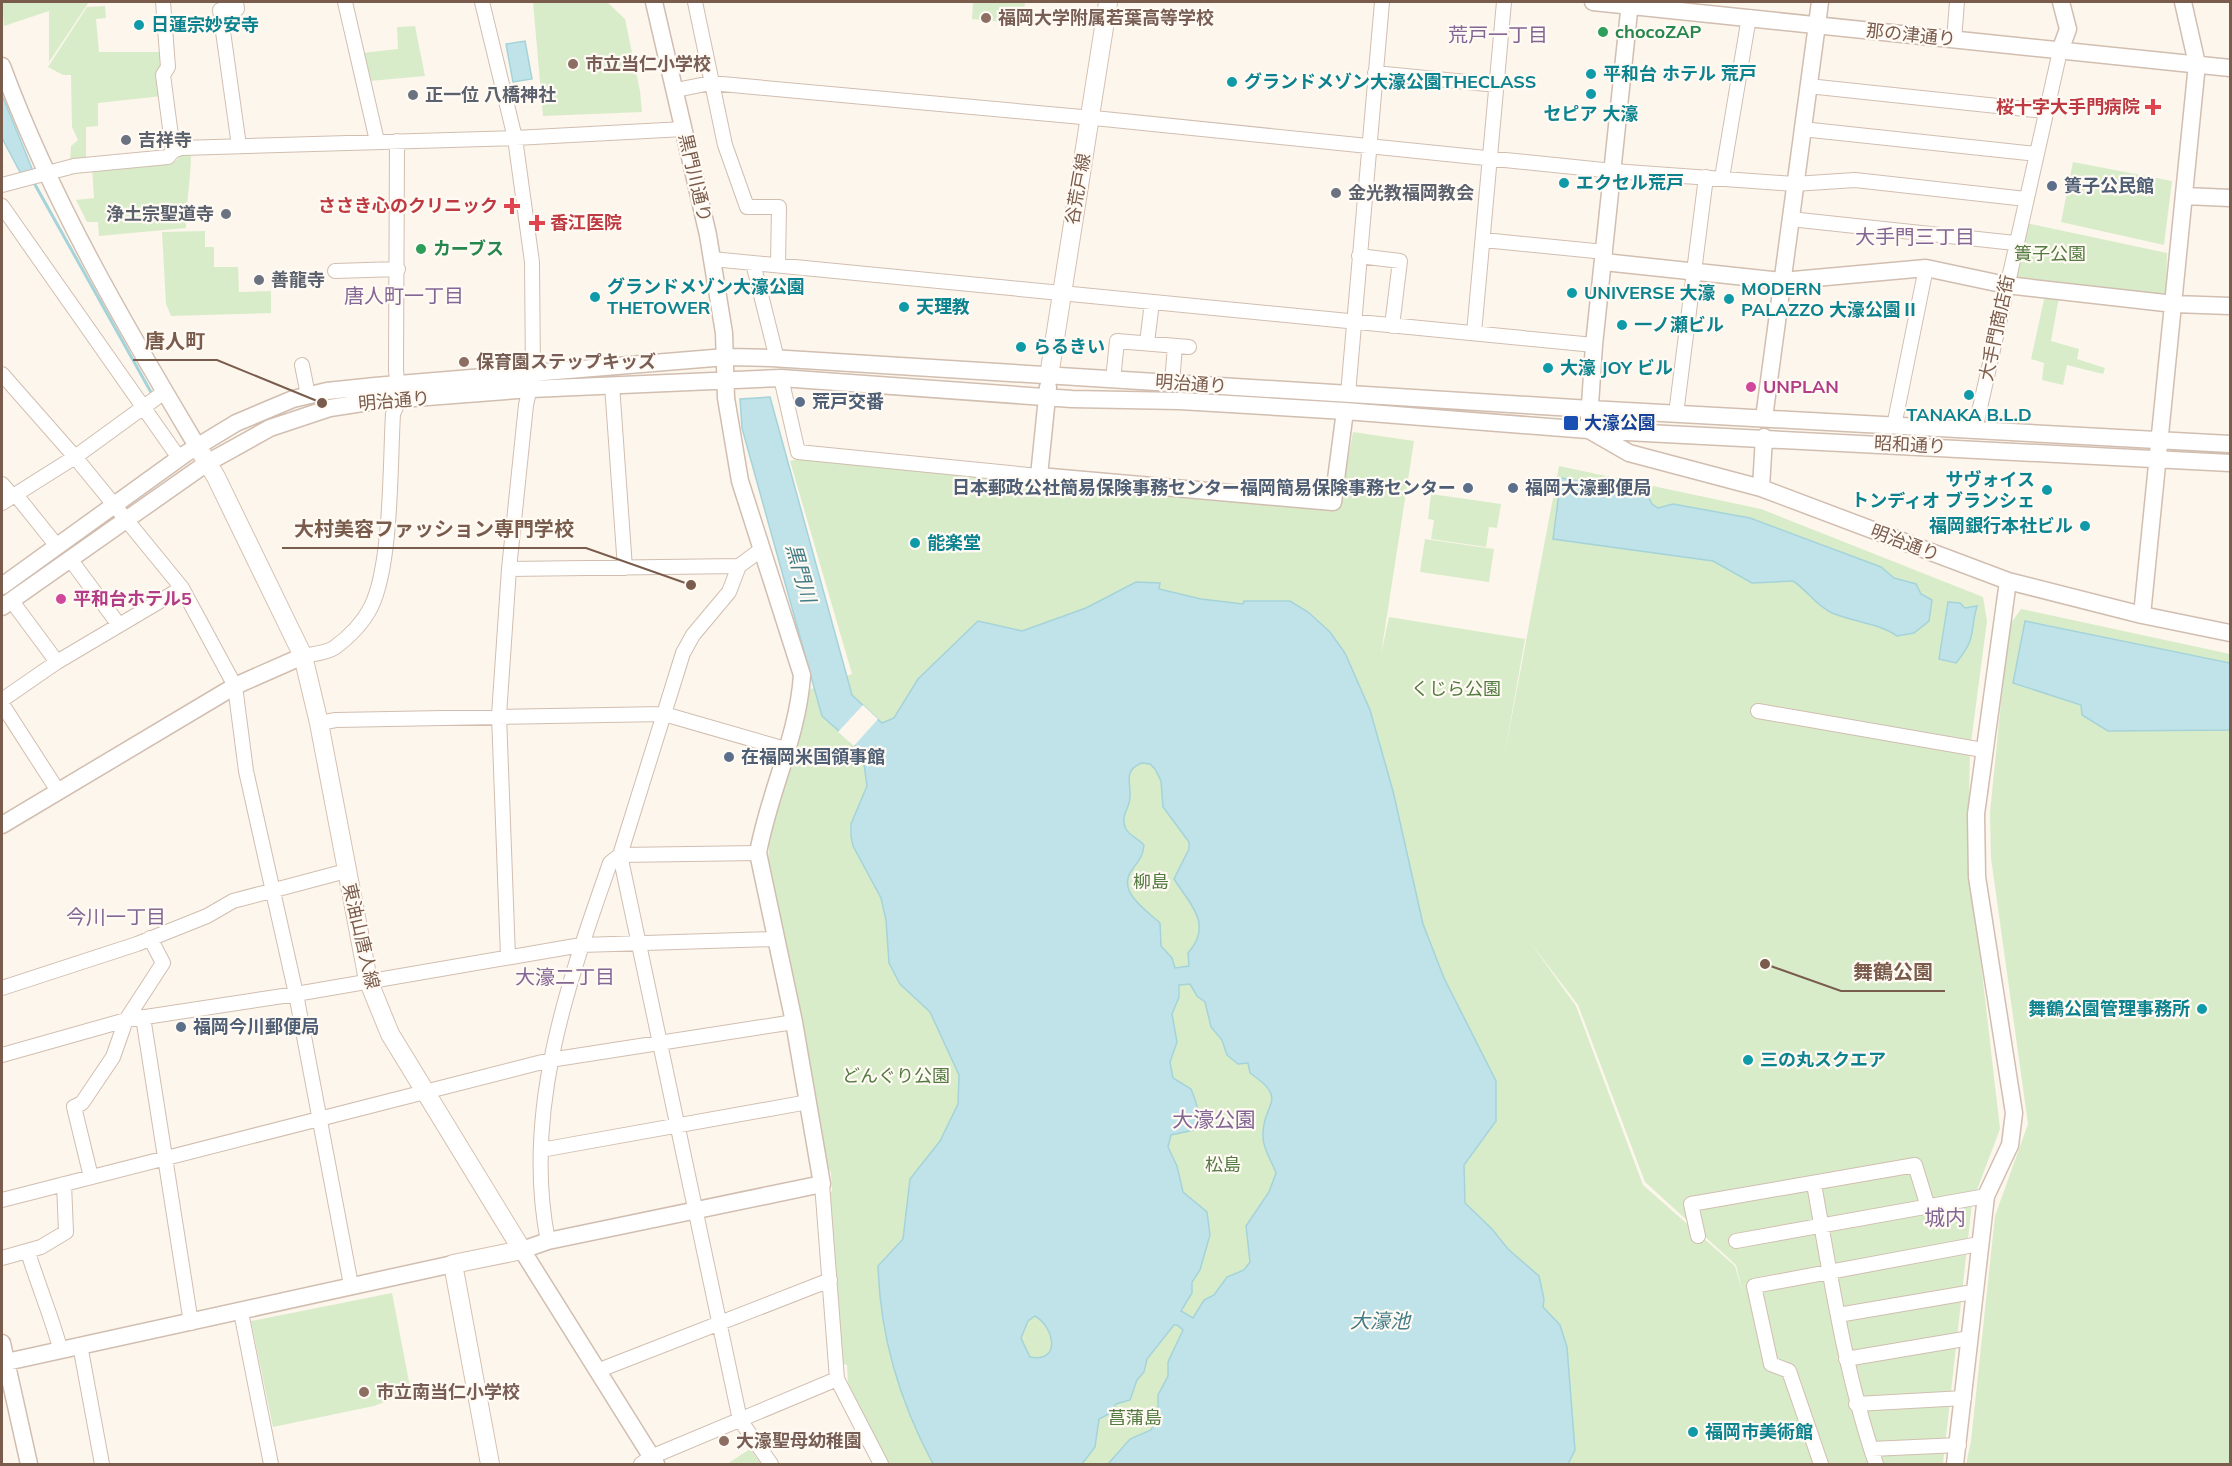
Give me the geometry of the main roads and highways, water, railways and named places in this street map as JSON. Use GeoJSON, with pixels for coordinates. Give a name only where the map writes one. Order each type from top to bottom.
{"type":"FeatureCollection","features":[{"type":"Feature","properties":{"kind":"main road","name":"谷荒戸線"},"geometry":{"type":"LineString","coordinates":[[1049,376],[1060,292],[1108,2]]}},
{"type":"Feature","properties":{"kind":"main road","name":"東油山唐人線"},"geometry":{"type":"LineString","coordinates":[[197,446],[303,656],[320,723],[368,980],[390,1034],[427,1091],[522,1250],[453,1264],[490,1464]]}},
{"type":"Feature","properties":{"kind":"water"},"geometry":{"type":"Polygon","coordinates":[[[525,41],[532,79],[513,82],[506,44],[525,41]]]}},
{"type":"Feature","properties":{"kind":"water"},"geometry":{"type":"Polygon","coordinates":[[[2,95],[33,171],[21,174],[2,138],[2,95]]]}},
{"type":"Feature","properties":{"kind":"water","name":"大濠池"},"geometry":{"type":"Polygon","coordinates":[[[770,397],[852,695],[882,723],[894,718],[918,679],[978,621],[1022,631],[1086,608],[1136,582],[1160,583],[1159,589],[1201,599],[1243,604],[1244,601],[1290,601],[1308,612],[1330,632],[1345,653],[1370,710],[1393,791],[1423,924],[1444,978],[1496,1081],[1496,1121],[1464,1165],[1465,1203],[1492,1229],[1508,1249],[1539,1276],[1544,1299],[1543,1307],[1560,1325],[1567,1347],[1575,1450],[1568,1464],[1108,1464],[1130,1439],[1151,1430],[1158,1418],[1158,1395],[1168,1376],[1168,1362],[1183,1330],[1177,1325],[1174,1325],[1147,1359],[1144,1372],[1137,1380],[1130,1400],[1116,1404],[1111,1413],[1099,1419],[1095,1447],[1082,1464],[934,1464],[932,1462],[910,1415],[893,1367],[883,1317],[878,1266],[903,1239],[910,1179],[940,1141],[958,1104],[959,1075],[930,1012],[900,984],[889,963],[886,920],[881,898],[853,846],[851,836],[851,824],[867,786],[863,756],[858,748],[822,716],[742,428],[740,399],[770,397]],[[1142,763],[1131,770],[1130,797],[1124,816],[1126,829],[1144,845],[1141,856],[1128,878],[1128,885],[1135,900],[1160,923],[1161,946],[1172,958],[1175,968],[1189,966],[1188,953],[1199,933],[1199,923],[1192,905],[1174,879],[1189,849],[1189,842],[1163,807],[1161,781],[1155,769],[1150,764],[1142,763]],[[1190,984],[1179,985],[1179,997],[1172,1014],[1177,1042],[1170,1062],[1173,1078],[1191,1089],[1198,1110],[1198,1121],[1194,1130],[1171,1135],[1168,1147],[1177,1166],[1183,1192],[1207,1212],[1210,1235],[1200,1270],[1192,1282],[1192,1293],[1181,1311],[1193,1318],[1204,1300],[1214,1295],[1227,1277],[1244,1270],[1250,1262],[1246,1226],[1269,1192],[1276,1173],[1263,1142],[1264,1126],[1272,1097],[1269,1090],[1250,1073],[1248,1063],[1238,1064],[1227,1055],[1222,1040],[1211,1027],[1205,1002],[1197,996],[1190,984]],[[1035,1316],[1028,1321],[1021,1338],[1030,1357],[1047,1355],[1052,1343],[1047,1328],[1035,1316]]]}},
{"type":"Feature","properties":{"kind":"water"},"geometry":{"type":"Polygon","coordinates":[[[1561,478],[1646,492],[1652,504],[1658,508],[1673,504],[1750,518],[1881,567],[1894,578],[1916,584],[1921,594],[1932,600],[1929,621],[1914,633],[1897,636],[1882,628],[1832,613],[1793,581],[1752,583],[1713,561],[1553,539],[1561,478]]]}},
{"type":"Feature","properties":{"kind":"water"},"geometry":{"type":"Polygon","coordinates":[[[1948,602],[1960,603],[1965,608],[1977,606],[1970,640],[1956,663],[1939,659],[1948,602]]]}},
{"type":"Feature","properties":{"kind":"water"},"geometry":{"type":"Polygon","coordinates":[[[2025,621],[2230,663],[2230,730],[2108,731],[2082,715],[2081,705],[2013,683],[2025,621]]]}},
{"type":"Feature","properties":{"kind":"waterway"},"geometry":{"type":"LineString","coordinates":[[33,181],[152,394]]}},
{"type":"Feature","properties":{"kind":"place","name":"福岡大学附属若葉高等学校"},"geometry":{"type":"Point","coordinates":[986,18]}},
{"type":"Feature","properties":{"kind":"place","name":"日蓮宗妙安寺"},"geometry":{"type":"Point","coordinates":[139,25]}},
{"type":"Feature","properties":{"kind":"place","name":"chocoZAP"},"geometry":{"type":"Point","coordinates":[1603,32]}},
{"type":"Feature","properties":{"kind":"place","name":"市立当仁小学校"},"geometry":{"type":"Point","coordinates":[573,64]}},
{"type":"Feature","properties":{"kind":"place","name":"平和台 ホテル 荒戸"},"geometry":{"type":"Point","coordinates":[1591,74]}},
{"type":"Feature","properties":{"kind":"place","name":"グランドメゾン大濠公園THECLASS"},"geometry":{"type":"Point","coordinates":[1232,82]}},
{"type":"Feature","properties":{"kind":"place","name":"セピア 大濠"},"geometry":{"type":"Point","coordinates":[1591,94]}},
{"type":"Feature","properties":{"kind":"place","name":"正一位 八橋神社"},"geometry":{"type":"Point","coordinates":[413,95]}},
{"type":"Feature","properties":{"kind":"place","name":"桜十字大手門病院"},"geometry":{"type":"Point","coordinates":[2153,107]}},
{"type":"Feature","properties":{"kind":"place","name":"吉祥寺"},"geometry":{"type":"Point","coordinates":[126,140]}},
{"type":"Feature","properties":{"kind":"place","name":"エクセル荒戸"},"geometry":{"type":"Point","coordinates":[1564,183]}},
{"type":"Feature","properties":{"kind":"place","name":"簀子公民館"},"geometry":{"type":"Point","coordinates":[2052,186]}},
{"type":"Feature","properties":{"kind":"place","name":"金光教福岡教会"},"geometry":{"type":"Point","coordinates":[1336,193]}},
{"type":"Feature","properties":{"kind":"place","name":"ささき心のクリニック"},"geometry":{"type":"Point","coordinates":[512,206]}},
{"type":"Feature","properties":{"kind":"place","name":"浄土宗聖道寺"},"geometry":{"type":"Point","coordinates":[226,214]}},
{"type":"Feature","properties":{"kind":"place","name":"香江医院"},"geometry":{"type":"Point","coordinates":[537,223]}},
{"type":"Feature","properties":{"kind":"place","name":"カーブス"},"geometry":{"type":"Point","coordinates":[421,249]}},
{"type":"Feature","properties":{"kind":"place","name":"善龍寺"},"geometry":{"type":"Point","coordinates":[259,280]}},
{"type":"Feature","properties":{"kind":"place","name":"UNIVERSE 大濠"},"geometry":{"type":"Point","coordinates":[1572,293]}},
{"type":"Feature","properties":{"kind":"place","name":"グランドメゾン大濠公園 THETOWER"},"geometry":{"type":"Point","coordinates":[595,297]}},
{"type":"Feature","properties":{"kind":"place","name":"MODERN PALAZZO 大濠公園Ⅱ"},"geometry":{"type":"Point","coordinates":[1729,299]}},
{"type":"Feature","properties":{"kind":"place","name":"天理教"},"geometry":{"type":"Point","coordinates":[904,307]}},
{"type":"Feature","properties":{"kind":"place","name":"一ノ瀬ビル"},"geometry":{"type":"Point","coordinates":[1622,325]}},
{"type":"Feature","properties":{"kind":"place","name":"らるきい"},"geometry":{"type":"Point","coordinates":[1021,347]}},
{"type":"Feature","properties":{"kind":"place","name":"保育園ステップキッズ"},"geometry":{"type":"Point","coordinates":[464,362]}},
{"type":"Feature","properties":{"kind":"place","name":"大濠 JOY ビル"},"geometry":{"type":"Point","coordinates":[1548,368]}},
{"type":"Feature","properties":{"kind":"place","name":"UNPLAN"},"geometry":{"type":"Point","coordinates":[1751,387]}},
{"type":"Feature","properties":{"kind":"place","name":"TANAKA B.L.D"},"geometry":{"type":"Point","coordinates":[1969,395]}},
{"type":"Feature","properties":{"kind":"place","name":"荒戸交番"},"geometry":{"type":"Point","coordinates":[800,402]}},
{"type":"Feature","properties":{"kind":"place","name":"唐人町"},"geometry":{"type":"Point","coordinates":[322,403]}},
{"type":"Feature","properties":{"kind":"place","name":"大濠公園"},"geometry":{"type":"Point","coordinates":[1571,423]}},
{"type":"Feature","properties":{"kind":"place","name":"日本郵政公社簡易保険事務センター福岡簡易保険事務センター"},"geometry":{"type":"Point","coordinates":[1468,488]}},
{"type":"Feature","properties":{"kind":"place","name":"福岡大濠郵便局"},"geometry":{"type":"Point","coordinates":[1513,488]}},
{"type":"Feature","properties":{"kind":"place","name":"サヴォイス トンディオ ブランシェ"},"geometry":{"type":"Point","coordinates":[2047,490]}},
{"type":"Feature","properties":{"kind":"place","name":"福岡銀行本社ビル"},"geometry":{"type":"Point","coordinates":[2085,526]}},
{"type":"Feature","properties":{"kind":"place","name":"能楽堂"},"geometry":{"type":"Point","coordinates":[915,543]}},
{"type":"Feature","properties":{"kind":"place","name":"大村美容ファッション専門学校"},"geometry":{"type":"Point","coordinates":[691,585]}},
{"type":"Feature","properties":{"kind":"place","name":"平和台ホテル5"},"geometry":{"type":"Point","coordinates":[61,599]}},
{"type":"Feature","properties":{"kind":"place","name":"在福岡米国領事館"},"geometry":{"type":"Point","coordinates":[729,757]}},
{"type":"Feature","properties":{"kind":"place","name":"舞鶴公園"},"geometry":{"type":"Point","coordinates":[1765,964]}},
{"type":"Feature","properties":{"kind":"place","name":"舞鶴公園管理事務所"},"geometry":{"type":"Point","coordinates":[2202,1009]}},
{"type":"Feature","properties":{"kind":"place","name":"福岡今川郵便局"},"geometry":{"type":"Point","coordinates":[181,1027]}},
{"type":"Feature","properties":{"kind":"place","name":"三の丸スクエア"},"geometry":{"type":"Point","coordinates":[1748,1060]}},
{"type":"Feature","properties":{"kind":"place","name":"市立南当仁小学校"},"geometry":{"type":"Point","coordinates":[364,1392]}},
{"type":"Feature","properties":{"kind":"place","name":"福岡市美術館"},"geometry":{"type":"Point","coordinates":[1693,1432]}},
{"type":"Feature","properties":{"kind":"place","name":"大濠聖母幼稚園"},"geometry":{"type":"Point","coordinates":[724,1441]}},
{"type":"Feature","properties":{"kind":"district","name":"荒戸一丁目"},"geometry":{"type":"Point","coordinates":[1498,35]}},
{"type":"Feature","properties":{"kind":"district","name":"大手門三丁目"},"geometry":{"type":"Point","coordinates":[1915,237]}},
{"type":"Feature","properties":{"kind":"district","name":"唐人町一丁目"},"geometry":{"type":"Point","coordinates":[404,296]}},
{"type":"Feature","properties":{"kind":"district","name":"今川一丁目"},"geometry":{"type":"Point","coordinates":[116,917]}},
{"type":"Feature","properties":{"kind":"district","name":"大濠二丁目"},"geometry":{"type":"Point","coordinates":[565,977]}},
{"type":"Feature","properties":{"kind":"district","name":"大濠公園"},"geometry":{"type":"Point","coordinates":[1214,1120]}},
{"type":"Feature","properties":{"kind":"district","name":"城内"},"geometry":{"type":"Point","coordinates":[1945,1218]}},
{"type":"Feature","properties":{"kind":"park label","name":"簀子公園"},"geometry":{"type":"Point","coordinates":[2050,254]}},
{"type":"Feature","properties":{"kind":"park label","name":"くじら公園"},"geometry":{"type":"Point","coordinates":[1456,689]}},
{"type":"Feature","properties":{"kind":"park label","name":"柳島"},"geometry":{"type":"Point","coordinates":[1151,882]}},
{"type":"Feature","properties":{"kind":"park label","name":"どんぐり公園"},"geometry":{"type":"Point","coordinates":[896,1076]}},
{"type":"Feature","properties":{"kind":"park label","name":"松島"},"geometry":{"type":"Point","coordinates":[1223,1165]}},
{"type":"Feature","properties":{"kind":"park label","name":"菖蒲島"},"geometry":{"type":"Point","coordinates":[1135,1418]}},
{"type":"Feature","properties":{"kind":"water label","name":"黒門川"},"geometry":{"type":"Point","coordinates":[801,573]}}]}
